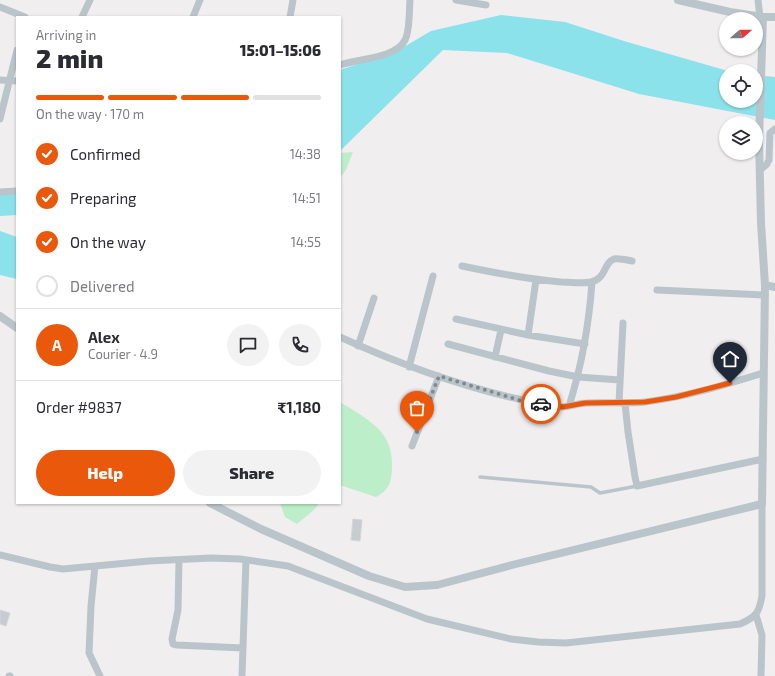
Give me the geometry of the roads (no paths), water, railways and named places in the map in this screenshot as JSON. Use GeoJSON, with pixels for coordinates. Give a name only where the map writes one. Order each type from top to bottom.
{"type":"FeatureCollection","features":[{"type":"Feature","properties":{"kind":"street"},"geometry":{"type":"LineString","coordinates":[[82,16],[90,0]]}},
{"type":"Feature","properties":{"kind":"street"},"geometry":{"type":"LineString","coordinates":[[192,16],[200,0]]}},
{"type":"Feature","properties":{"kind":"street"},"geometry":{"type":"LineString","coordinates":[[290,16],[294,0]]}},
{"type":"Feature","properties":{"kind":"street"},"geometry":{"type":"LineString","coordinates":[[341,65],[392,52],[401,48],[406,40],[410,0]]}},
{"type":"Feature","properties":{"kind":"street"},"geometry":{"type":"LineString","coordinates":[[456,0],[486,5]]}},
{"type":"Feature","properties":{"kind":"street"},"geometry":{"type":"LineString","coordinates":[[678,0],[730,12]]}},
{"type":"Feature","properties":{"kind":"street"},"geometry":{"type":"LineString","coordinates":[[758,0],[760,12]]}},
{"type":"Feature","properties":{"kind":"street"},"geometry":{"type":"LineString","coordinates":[[0,7],[22,16]]}},
{"type":"Feature","properties":{"kind":"street"},"geometry":{"type":"LineString","coordinates":[[763,17],[775,17]]}},
{"type":"Feature","properties":{"kind":"street"},"geometry":{"type":"LineString","coordinates":[[0,119],[8,81],[16,53]]}},
{"type":"Feature","properties":{"kind":"street"},"geometry":{"type":"LineString","coordinates":[[0,555],[63,569],[149,561],[211,558],[246,560],[288,566],[427,619],[511,639],[538,642],[566,644],[740,624],[756,615],[760,609],[762,596],[765,285],[761,223],[760,170],[762,56]]}},
{"type":"Feature","properties":{"kind":"street"},"geometry":{"type":"LineString","coordinates":[[0,80],[16,81]]}},
{"type":"Feature","properties":{"kind":"street"},"geometry":{"type":"LineString","coordinates":[[760,170],[768,164],[770,134],[775,129]]}},
{"type":"Feature","properties":{"kind":"street"},"geometry":{"type":"LineString","coordinates":[[0,192],[16,191]]}},
{"type":"Feature","properties":{"kind":"street"},"geometry":{"type":"LineString","coordinates":[[462,266],[536,280],[577,283],[592,282],[599,278],[603,274],[608,263],[613,260],[632,261]]}},
{"type":"Feature","properties":{"kind":"street"},"geometry":{"type":"LineString","coordinates":[[409,367],[433,276]]}},
{"type":"Feature","properties":{"kind":"street"},"geometry":{"type":"LineString","coordinates":[[528,335],[536,280]]}},
{"type":"Feature","properties":{"kind":"street"},"geometry":{"type":"LineString","coordinates":[[569,406],[578,377],[585,344],[592,282]]}},
{"type":"Feature","properties":{"kind":"street"},"geometry":{"type":"LineString","coordinates":[[765,285],[775,287]]}},
{"type":"Feature","properties":{"kind":"street"},"geometry":{"type":"LineString","coordinates":[[657,290],[765,295]]}},
{"type":"Feature","properties":{"kind":"street"},"geometry":{"type":"LineString","coordinates":[[358,346],[374,298]]}},
{"type":"Feature","properties":{"kind":"street"},"geometry":{"type":"LineString","coordinates":[[0,316],[16,327]]}},
{"type":"Feature","properties":{"kind":"street"},"geometry":{"type":"LineString","coordinates":[[456,319],[501,330],[585,344]]}},
{"type":"Feature","properties":{"kind":"street"},"geometry":{"type":"LineString","coordinates":[[623,322],[620,380],[622,403],[637,486],[763,459]]}},
{"type":"Feature","properties":{"kind":"street"},"geometry":{"type":"LineString","coordinates":[[495,357],[501,330]]}},
{"type":"Feature","properties":{"kind":"street"},"geometry":{"type":"LineString","coordinates":[[341,338],[409,367],[522,401],[557,407],[585,403],[622,403],[676,397],[707,390],[763,373]]}},
{"type":"Feature","properties":{"kind":"street"},"geometry":{"type":"LineString","coordinates":[[448,344],[521,365],[578,377],[620,380]]}},
{"type":"Feature","properties":{"kind":"street"},"geometry":{"type":"LineString","coordinates":[[412,446],[439,376]]}},
{"type":"Feature","properties":{"kind":"street"},"geometry":{"type":"LineString","coordinates":[[212,504],[261,529],[369,576],[405,587],[437,585],[512,565],[762,504]]}},
{"type":"Feature","properties":{"kind":"street"},"geometry":{"type":"LineString","coordinates":[[179,560],[178,610],[172,639],[173,644],[243,648]]}},
{"type":"Feature","properties":{"kind":"street"},"geometry":{"type":"LineString","coordinates":[[242,676],[246,560]]}},
{"type":"Feature","properties":{"kind":"street"},"geometry":{"type":"LineString","coordinates":[[95,566],[90,612],[89,653],[100,676]]}},
{"type":"Feature","properties":{"kind":"street"},"geometry":{"type":"LineString","coordinates":[[756,615],[762,635],[761,676]]}},
{"type":"Feature","properties":{"kind":"lane"},"geometry":{"type":"LineString","coordinates":[[480,477],[591,487],[600,493],[637,486]]}},
{"type":"Feature","properties":{"kind":"water"},"geometry":{"type":"Polygon","coordinates":[[[501,15],[565,22],[719,68],[719,108],[763,108],[763,76],[775,77],[775,120],[763,118],[763,116],[754,116],[639,94],[507,53],[443,50],[341,150],[341,70],[397,51],[431,31],[501,15]]]}},
{"type":"Feature","properties":{"kind":"water"},"geometry":{"type":"Polygon","coordinates":[[[16,191],[16,215],[0,216],[0,192],[16,191]]]}},
{"type":"Feature","properties":{"kind":"water"},"geometry":{"type":"Polygon","coordinates":[[[0,231],[16,237],[16,279],[0,275],[0,231]]]}}]}
